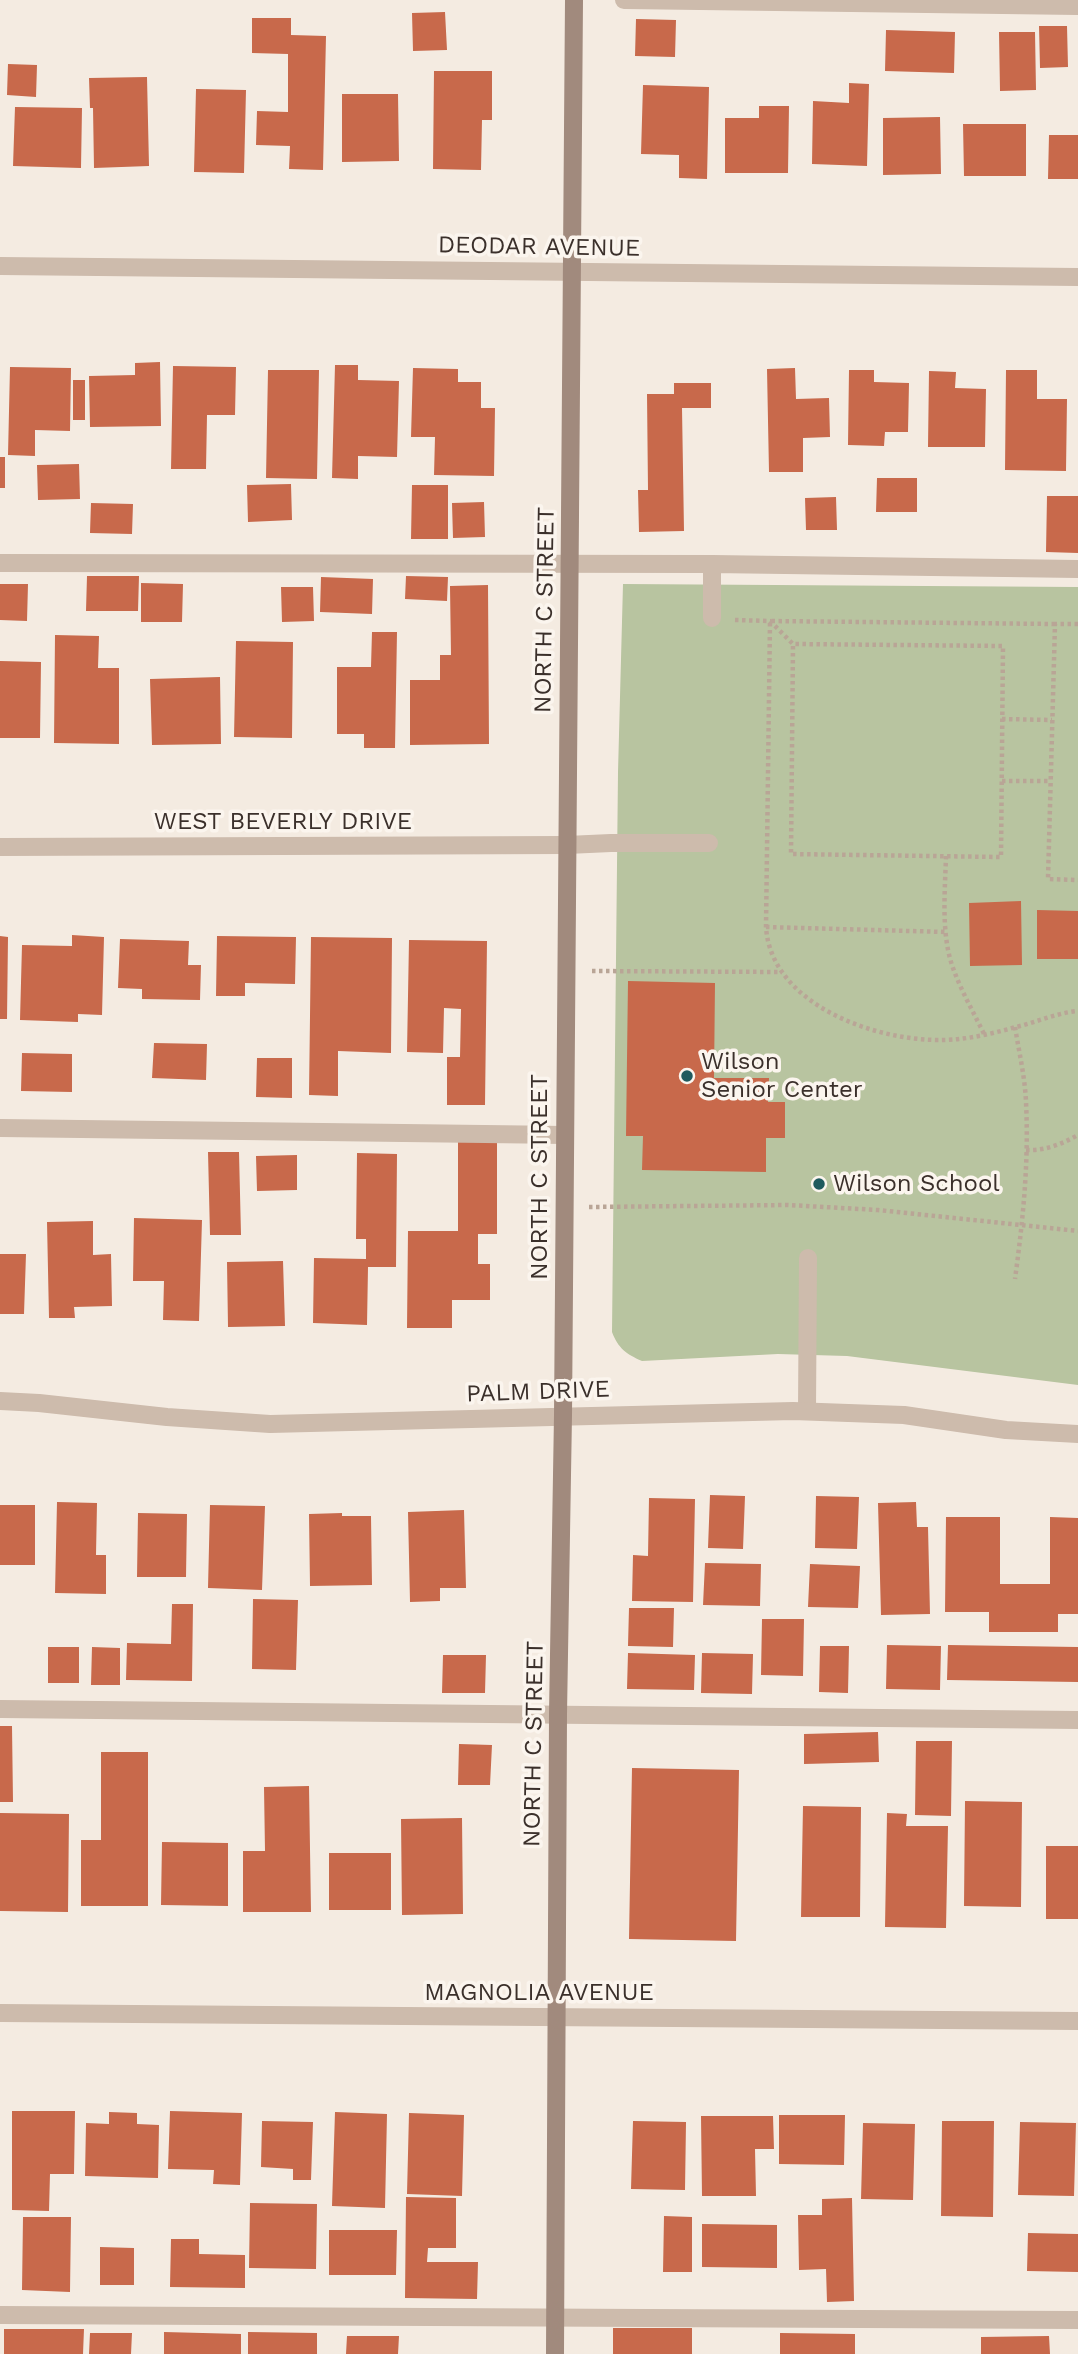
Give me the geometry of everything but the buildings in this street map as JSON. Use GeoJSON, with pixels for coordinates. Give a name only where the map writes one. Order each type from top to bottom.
{"type":"FeatureCollection","features":[{"type":"Feature","properties":{"kind":"street","name":"NORTH C STREET"},"geometry":{"type":"LineString","coordinates":[[555,2354],[558,1714],[575,0]]}},
{"type":"Feature","properties":{"kind":"street"},"geometry":{"type":"LineString","coordinates":[[624,0],[1078,6]]}},
{"type":"Feature","properties":{"kind":"street","name":"DEODAR AVENUE"},"geometry":{"type":"LineString","coordinates":[[0,266],[1078,277]]}},
{"type":"Feature","properties":{"kind":"street"},"geometry":{"type":"LineString","coordinates":[[0,563],[712,564],[1078,569]]}},
{"type":"Feature","properties":{"kind":"street"},"geometry":{"type":"LineString","coordinates":[[712,564],[712,618]]}},
{"type":"Feature","properties":{"kind":"street","name":"WEST BEVERLY DRIVE"},"geometry":{"type":"LineString","coordinates":[[0,847],[709,843]]}},
{"type":"Feature","properties":{"kind":"street"},"geometry":{"type":"LineString","coordinates":[[0,1128],[565,1135]]}},
{"type":"Feature","properties":{"kind":"street"},"geometry":{"type":"LineString","coordinates":[[807,1411],[808,1258]]}},
{"type":"Feature","properties":{"kind":"street","name":"PALM DRIVE"},"geometry":{"type":"LineString","coordinates":[[0,1401],[270,1424],[807,1411],[904,1415],[1006,1430],[1078,1434]]}},
{"type":"Feature","properties":{"kind":"street"},"geometry":{"type":"LineString","coordinates":[[0,1709],[1078,1720]]}},
{"type":"Feature","properties":{"kind":"street","name":"MAGNOLIA AVENUE"},"geometry":{"type":"LineString","coordinates":[[0,2013],[1078,2021]]}},
{"type":"Feature","properties":{"kind":"street"},"geometry":{"type":"LineString","coordinates":[[0,2315],[1078,2320]]}},
{"type":"Feature","properties":{"kind":"path"},"geometry":{"type":"LineString","coordinates":[[770,621],[1078,624]]}},
{"type":"Feature","properties":{"kind":"path"},"geometry":{"type":"LineString","coordinates":[[770,621],[793,644],[1003,646],[1001,857],[791,855],[793,644]]}},
{"type":"Feature","properties":{"kind":"path"},"geometry":{"type":"LineString","coordinates":[[770,621],[766,927],[767,942],[782,972],[800,992],[822,1009],[872,1030],[916,1039],[957,1039],[1078,1011]]}},
{"type":"Feature","properties":{"kind":"path"},"geometry":{"type":"LineString","coordinates":[[1055,624],[1048,879],[1078,880]]}},
{"type":"Feature","properties":{"kind":"path"},"geometry":{"type":"LineString","coordinates":[[1003,719],[1052,720]]}},
{"type":"Feature","properties":{"kind":"path"},"geometry":{"type":"LineString","coordinates":[[1002,781],[1051,781]]}},
{"type":"Feature","properties":{"kind":"path"},"geometry":{"type":"LineString","coordinates":[[946,856],[947,932],[951,963],[960,988],[985,1034]]}},
{"type":"Feature","properties":{"kind":"path"},"geometry":{"type":"LineString","coordinates":[[766,927],[947,932]]}},
{"type":"Feature","properties":{"kind":"path"},"geometry":{"type":"LineString","coordinates":[[566,971],[782,972]]}},
{"type":"Feature","properties":{"kind":"path"},"geometry":{"type":"LineString","coordinates":[[1015,1027],[1025,1092],[1026,1150],[1022,1227],[1015,1279]]}},
{"type":"Feature","properties":{"kind":"path"},"geometry":{"type":"LineString","coordinates":[[1026,1150],[1038,1151],[1064,1143],[1078,1135]]}},
{"type":"Feature","properties":{"kind":"path"},"geometry":{"type":"LineString","coordinates":[[564,1207],[788,1205],[878,1210],[1078,1231]]}},
{"type":"Feature","properties":{"kind":"green space"},"geometry":{"type":"Polygon","coordinates":[[[623,584],[1078,587],[1078,1385],[847,1356],[778,1354],[642,1361],[627,1353],[617,1342],[612,1332],[618,772],[623,584]]]}},
{"type":"Feature","properties":{"kind":"place","name":"Wilson Senior Center"},"geometry":{"type":"Point","coordinates":[687,1076]}},
{"type":"Feature","properties":{"kind":"place","name":"Wilson School"},"geometry":{"type":"Point","coordinates":[819,1184]}}]}
